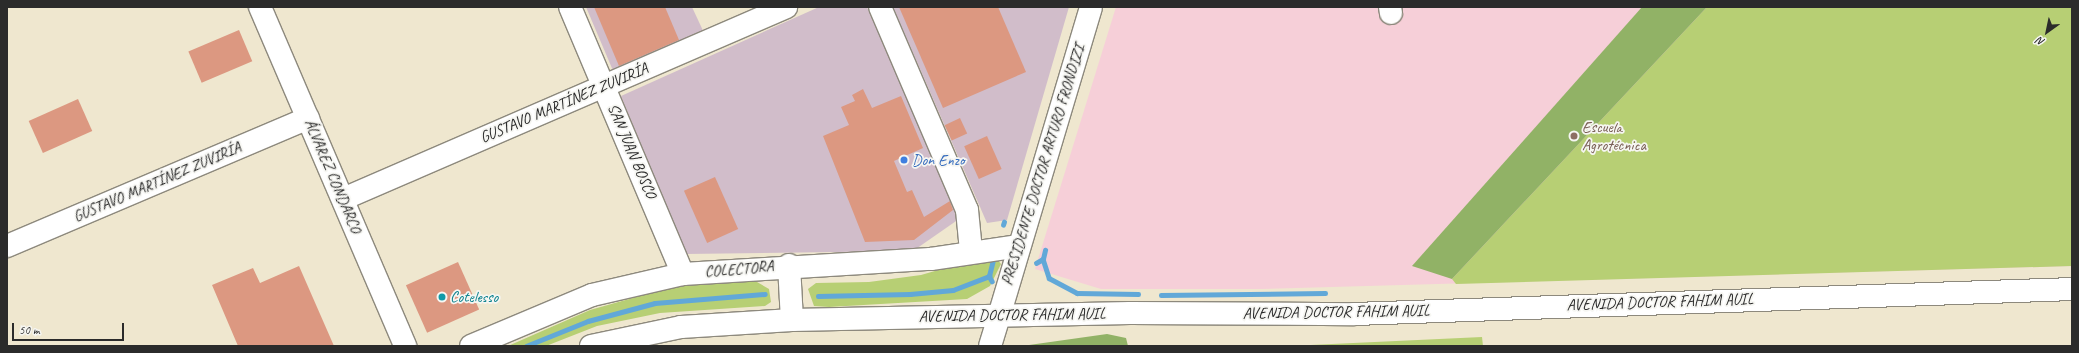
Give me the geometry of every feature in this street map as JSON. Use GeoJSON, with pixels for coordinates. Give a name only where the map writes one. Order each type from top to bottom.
{"type":"FeatureCollection","features":[{"type":"Feature","properties":{"kind":"main road","name":"SAN JUAN BOSCO"},"geometry":{"type":"LineString","coordinates":[[570,7],[683,274]]}},
{"type":"Feature","properties":{"kind":"main road","name":"GUSTAVO MARTÍNEZ ZUVIRÍA"},"geometry":{"type":"LineString","coordinates":[[343,198],[786,7]]}},
{"type":"Feature","properties":{"kind":"main road"},"geometry":{"type":"LineString","coordinates":[[880,7],[967,210],[971,251]]}},
{"type":"Feature","properties":{"kind":"main road","name":"PRESIDENTE DOCTOR ARTURO FRONDIZI"},"geometry":{"type":"LineString","coordinates":[[990,346],[1091,7]]}},
{"type":"Feature","properties":{"kind":"main road","name":"ÁLVAREZ CONDARCO"},"geometry":{"type":"LineString","coordinates":[[263,8],[405,346]]}},
{"type":"Feature","properties":{"kind":"main road","name":"GUSTAVO MARTÍNEZ ZUVIRÍA"},"geometry":{"type":"LineString","coordinates":[[7,246],[308,118]]}},
{"type":"Feature","properties":{"kind":"main road","name":"COLECTORA"},"geometry":{"type":"LineString","coordinates":[[471,346],[592,295],[683,274],[789,265],[931,259],[971,251],[1019,246]]}},
{"type":"Feature","properties":{"kind":"main road"},"geometry":{"type":"LineString","coordinates":[[789,265],[792,320]]}},
{"type":"Feature","properties":{"kind":"main road","name":"AVENIDA DOCTOR FAHIM AUIL"},"geometry":{"type":"LineString","coordinates":[[596,345],[681,327],[792,320],[999,316],[1354,314],[2072,289]]}},
{"type":"Feature","properties":{"kind":"main road"},"geometry":{"type":"LineString","coordinates":[[648,346],[681,327]]}},
{"type":"Feature","properties":{"kind":"shaded area"},"geometry":{"type":"Polygon","coordinates":[[[586,7],[692,7],[705,35],[614,73],[586,7]]]}},
{"type":"Feature","properties":{"kind":"shaded area"},"geometry":{"type":"Polygon","coordinates":[[[819,7],[867,7],[959,219],[913,251],[685,254],[621,96],[819,7]]]}},
{"type":"Feature","properties":{"kind":"shaded area"},"geometry":{"type":"Polygon","coordinates":[[[893,7],[1069,7],[1007,220],[987,223],[893,7]]]}},
{"type":"Feature","properties":{"kind":"shaded area","name":"Escuela Agrotécnica"},"geometry":{"type":"Polygon","coordinates":[[[1116,7],[2072,7],[2072,266],[1262,289],[1101,289],[1035,269],[1116,7]]]}},
{"type":"Feature","properties":{"kind":"green space"},"geometry":{"type":"Polygon","coordinates":[[[1642,7],[1707,7],[1452,279],[1412,266],[1642,7]]]}},
{"type":"Feature","properties":{"kind":"green space"},"geometry":{"type":"Polygon","coordinates":[[[1707,7],[2072,7],[2072,266],[1456,284],[1452,279],[1707,7]]]}},
{"type":"Feature","properties":{"kind":"green space"},"geometry":{"type":"Polygon","coordinates":[[[997,259],[1001,264],[990,286],[967,299],[829,307],[814,306],[808,289],[816,283],[869,282],[921,275],[973,260],[997,259]]]}},
{"type":"Feature","properties":{"kind":"green space"},"geometry":{"type":"Polygon","coordinates":[[[750,278],[769,289],[771,302],[765,306],[660,313],[597,326],[546,346],[508,346],[590,310],[686,283],[750,278]]]}},
{"type":"Feature","properties":{"kind":"green space"},"geometry":{"type":"Polygon","coordinates":[[[1107,334],[1126,338],[1128,346],[1022,346],[1107,334]]]}},
{"type":"Feature","properties":{"kind":"green space"},"geometry":{"type":"Polygon","coordinates":[[[1482,337],[1483,346],[1289,346],[1482,337]]]}},
{"type":"Feature","properties":{"kind":"building"},"geometry":{"type":"Polygon","coordinates":[[[594,7],[665,7],[679,40],[619,66],[594,7]]]}},
{"type":"Feature","properties":{"kind":"building"},"geometry":{"type":"Polygon","coordinates":[[[899,7],[998,7],[1026,72],[943,108],[899,7]]]}},
{"type":"Feature","properties":{"kind":"building"},"geometry":{"type":"Polygon","coordinates":[[[239,30],[252,61],[202,83],[188,51],[239,30]]]}},
{"type":"Feature","properties":{"kind":"building"},"geometry":{"type":"Polygon","coordinates":[[[863,89],[872,108],[901,96],[923,148],[894,161],[907,192],[912,190],[924,217],[950,201],[953,210],[914,240],[865,242],[823,136],[849,125],[841,107],[855,101],[852,95],[863,89]]]}},
{"type":"Feature","properties":{"kind":"building"},"geometry":{"type":"Polygon","coordinates":[[[78,99],[92,131],[43,153],[29,121],[78,99]]]}},
{"type":"Feature","properties":{"kind":"building"},"geometry":{"type":"Polygon","coordinates":[[[960,118],[967,133],[952,141],[945,125],[960,118]]]}},
{"type":"Feature","properties":{"kind":"building"},"geometry":{"type":"Polygon","coordinates":[[[987,136],[1002,169],[979,179],[964,146],[987,136]]]}},
{"type":"Feature","properties":{"kind":"building"},"geometry":{"type":"Polygon","coordinates":[[[715,177],[738,229],[707,243],[684,191],[715,177]]]}},
{"type":"Feature","properties":{"kind":"building","name":"Cotelesso"},"geometry":{"type":"Polygon","coordinates":[[[458,262],[479,310],[427,333],[406,285],[458,262]]]}},
{"type":"Feature","properties":{"kind":"building"},"geometry":{"type":"Polygon","coordinates":[[[299,266],[334,346],[238,346],[212,285],[253,268],[260,283],[299,266]]]}},
{"type":"Feature","properties":{"kind":"waterway"},"geometry":{"type":"LineString","coordinates":[[1036,263],[1043,259],[1045,250]]}},
{"type":"Feature","properties":{"kind":"waterway"},"geometry":{"type":"LineString","coordinates":[[1043,259],[1049,278],[1077,293],[1138,294]]}},
{"type":"Feature","properties":{"kind":"waterway"},"geometry":{"type":"LineString","coordinates":[[989,276],[993,260]]}},
{"type":"Feature","properties":{"kind":"waterway"},"geometry":{"type":"LineString","coordinates":[[818,296],[910,294],[953,290],[989,276],[992,281]]}},
{"type":"Feature","properties":{"kind":"waterway"},"geometry":{"type":"LineString","coordinates":[[1161,295],[1325,293]]}},
{"type":"Feature","properties":{"kind":"waterway"},"geometry":{"type":"LineString","coordinates":[[526,346],[588,321],[655,303],[765,294]]}},
{"type":"Feature","properties":{"kind":"place","name":"Escuela Agrotécnica"},"geometry":{"type":"Point","coordinates":[1574,136]}},
{"type":"Feature","properties":{"kind":"place","name":"Don Enzo"},"geometry":{"type":"Point","coordinates":[904,160]}},
{"type":"Feature","properties":{"kind":"place","name":"Cotelesso"},"geometry":{"type":"Point","coordinates":[442,297]}}]}
